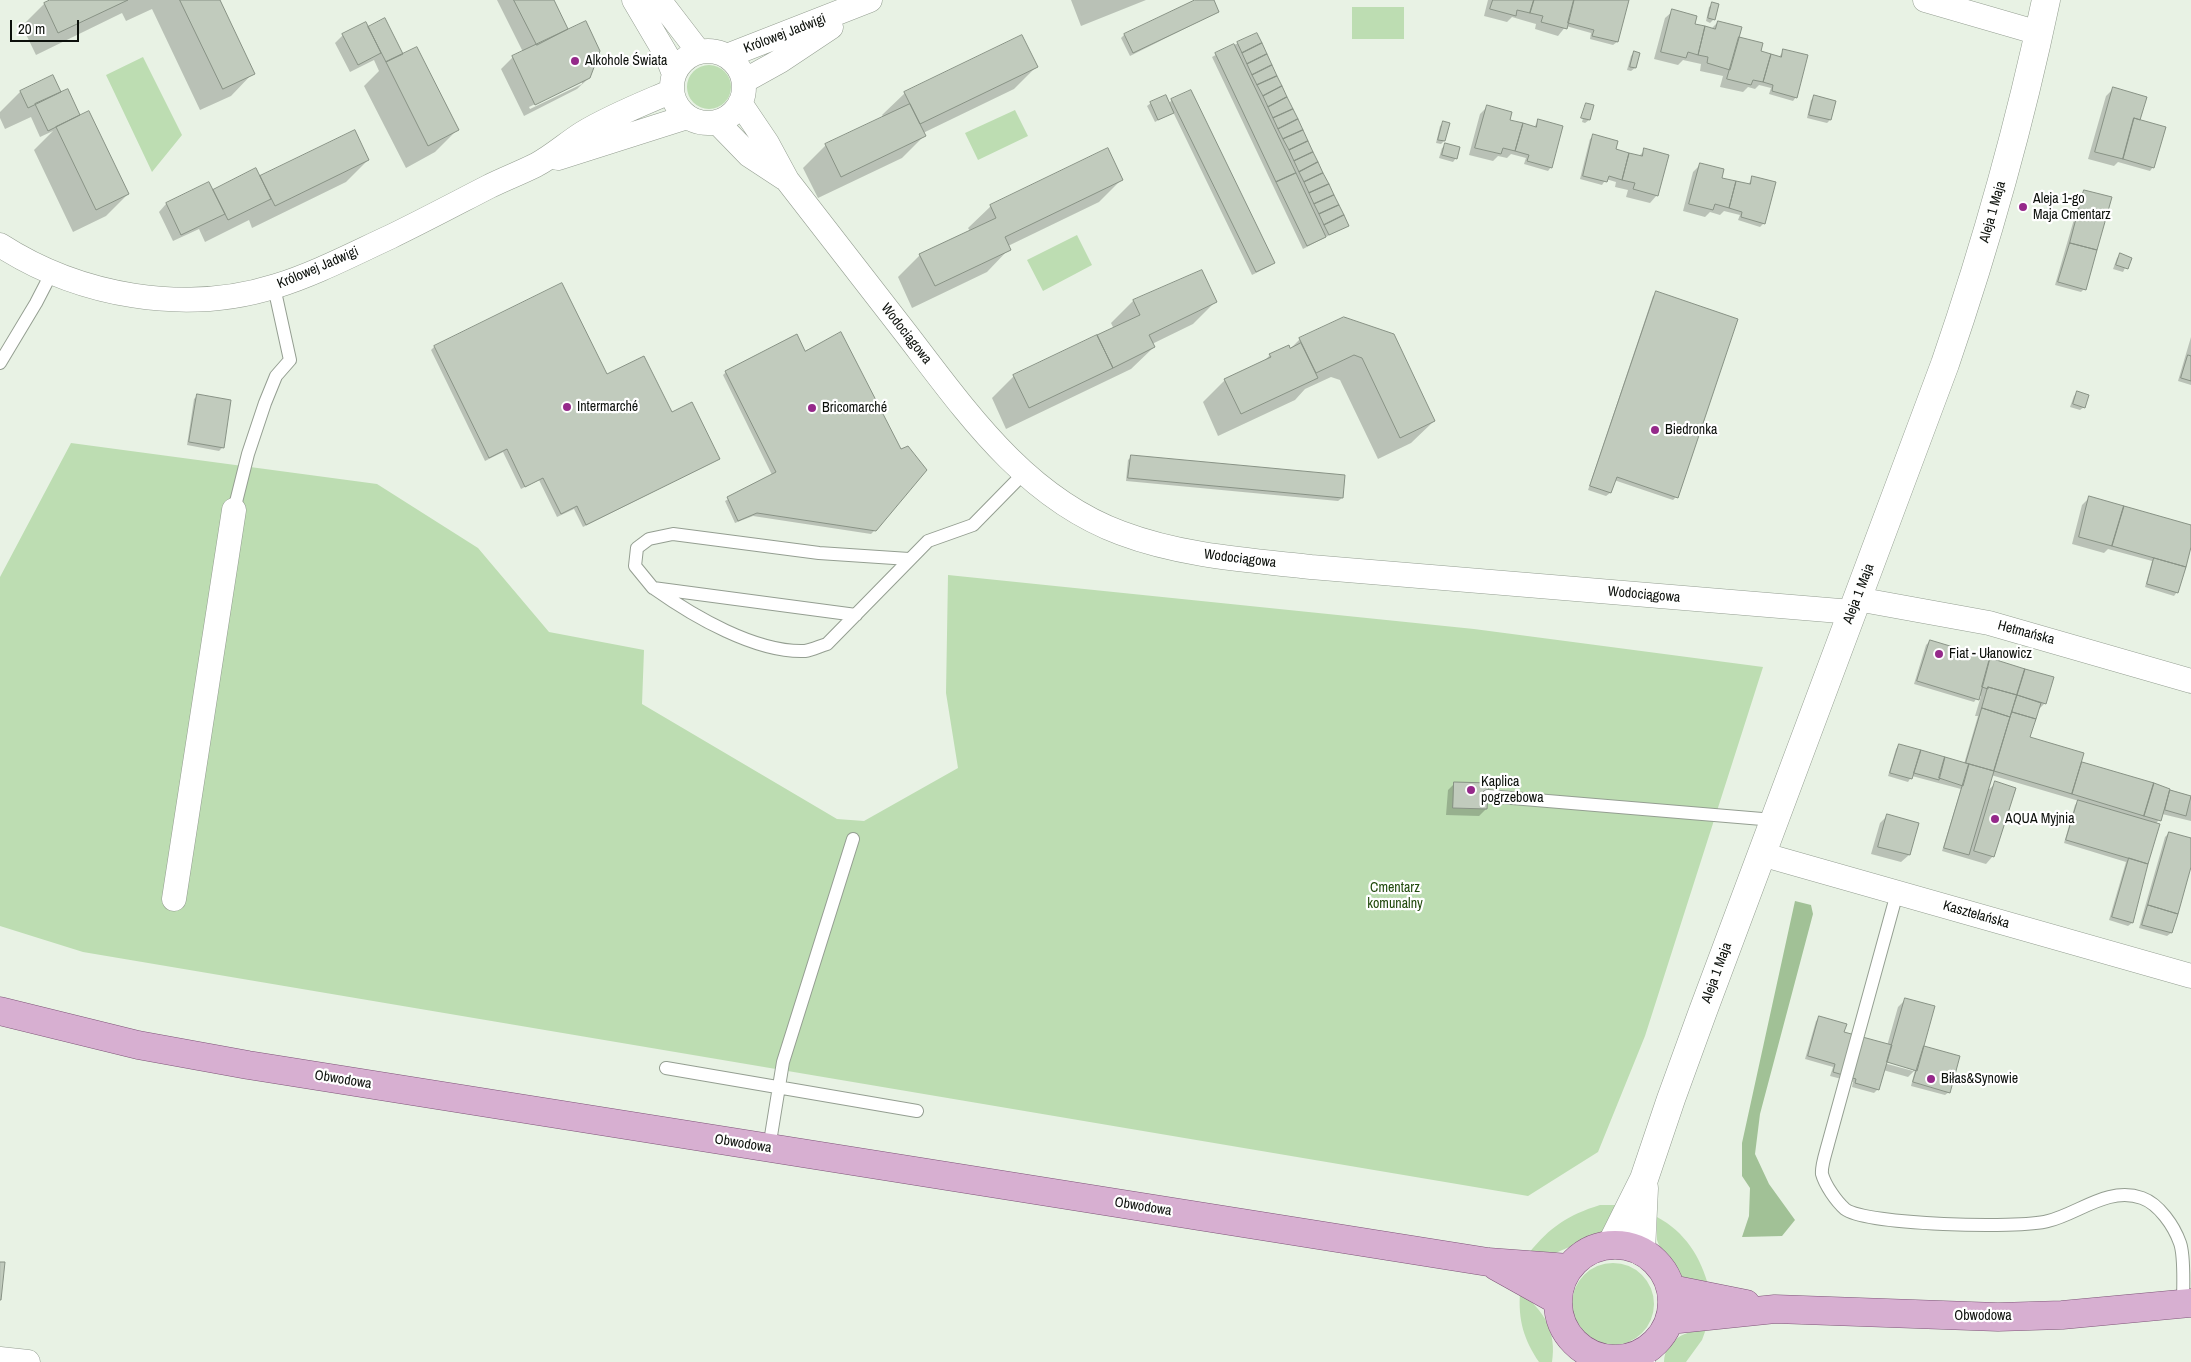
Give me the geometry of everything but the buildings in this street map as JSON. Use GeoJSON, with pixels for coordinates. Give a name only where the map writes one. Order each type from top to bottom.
{"type":"FeatureCollection","features":[{"type":"Feature","properties":{"kind":"main road","name":"Obwodowa"},"geometry":{"type":"LineString","coordinates":[[0,1011],[138,1045],[221,1060],[1488,1262],[1569,1268]]}},
{"type":"Feature","properties":{"kind":"main road"},"geometry":{"type":"LineString","coordinates":[[1611,1245],[1626,1246],[1641,1251],[1660,1267],[1671,1289],[1672,1305],[1669,1320],[1662,1334],[1641,1358],[1604,1360],[1588,1353],[1569,1352],[1557,1300],[1560,1283],[1569,1268],[1580,1256],[1595,1248],[1611,1245]]}},
{"type":"Feature","properties":{"kind":"main road","name":"Obwodowa"},"geometry":{"type":"LineString","coordinates":[[1488,1262],[1557,1300]]}},
{"type":"Feature","properties":{"kind":"main road","name":"Obwodowa"},"geometry":{"type":"LineString","coordinates":[[1671,1289],[1775,1309]]}},
{"type":"Feature","properties":{"kind":"main road","name":"Obwodowa"},"geometry":{"type":"LineString","coordinates":[[1669,1320],[1775,1309],[1998,1317],[2071,1314],[2187,1303]]}},
{"type":"Feature","properties":{"kind":"street"},"geometry":{"type":"LineString","coordinates":[[634,0],[667,56],[673,82],[674,101],[687,117],[707,123],[717,122],[731,115],[742,92],[741,72],[727,56],[719,52],[699,52],[689,56],[680,64],[673,82]]}},
{"type":"Feature","properties":{"kind":"street"},"geometry":{"type":"LineString","coordinates":[[659,0],[699,52]]}},
{"type":"Feature","properties":{"kind":"street","name":"Królowej Jadwigi"},"geometry":{"type":"LineString","coordinates":[[727,56],[871,0]]}},
{"type":"Feature","properties":{"kind":"street","name":"Królowej Jadwigi"},"geometry":{"type":"LineString","coordinates":[[742,92],[780,61],[871,0]]}},
{"type":"Feature","properties":{"kind":"street"},"geometry":{"type":"LineString","coordinates":[[1925,0],[2039,33]]}},
{"type":"Feature","properties":{"kind":"street","name":"Aleja 1 Maja"},"geometry":{"type":"LineString","coordinates":[[1611,1245],[1644,1179],[1670,1099],[1942,373],[1970,290],[2022,109],[2046,0]]}},
{"type":"Feature","properties":{"kind":"street","name":"Królowej Jadwigi"},"geometry":{"type":"LineString","coordinates":[[0,245],[65,278],[107,290],[172,300],[218,298],[274,287],[330,265],[537,164],[584,133],[634,107],[673,82]]}},
{"type":"Feature","properties":{"kind":"street","name":"Wodociągowa"},"geometry":{"type":"LineString","coordinates":[[742,92],[787,180],[976,425],[1038,485],[1084,516],[1121,533],[1191,553],[1311,567],[1855,606]]}},
{"type":"Feature","properties":{"kind":"street","name":"Królowej Jadwigi"},"geometry":{"type":"LineString","coordinates":[[537,164],[591,150],[643,130],[687,117]]}},
{"type":"Feature","properties":{"kind":"street","name":"Wodociągowa"},"geometry":{"type":"LineString","coordinates":[[717,122],[749,155],[787,180]]}},
{"type":"Feature","properties":{"kind":"street"},"geometry":{"type":"LineString","coordinates":[[174,899],[234,510]]}},
{"type":"Feature","properties":{"kind":"street","name":"Hetmańska"},"geometry":{"type":"LineString","coordinates":[[1855,606],[1989,623],[2191,681]]}},
{"type":"Feature","properties":{"kind":"street","name":"Kasztelańska"},"geometry":{"type":"LineString","coordinates":[[1761,854],[2191,976]]}},
{"type":"Feature","properties":{"kind":"street","name":"Aleja 1 Maja"},"geometry":{"type":"LineString","coordinates":[[1641,1251],[1644,1179]]}},
{"type":"Feature","properties":{"kind":"street"},"geometry":{"type":"LineString","coordinates":[[0,1359],[28,1362]]}},
{"type":"Feature","properties":{"kind":"lane"},"geometry":{"type":"LineString","coordinates":[[0,363],[52,272]]}},
{"type":"Feature","properties":{"kind":"lane"},"geometry":{"type":"LineString","coordinates":[[234,510],[242,472],[265,404],[276,376],[290,360],[274,287]]}},
{"type":"Feature","properties":{"kind":"lane"},"geometry":{"type":"LineString","coordinates":[[909,559],[819,553],[673,534],[649,539],[637,548],[635,566],[653,588],[729,634],[780,648],[806,651],[827,644],[928,541],[973,525],[1024,473]]}},
{"type":"Feature","properties":{"kind":"lane"},"geometry":{"type":"LineString","coordinates":[[653,588],[856,614]]}},
{"type":"Feature","properties":{"kind":"lane"},"geometry":{"type":"LineString","coordinates":[[1488,796],[1774,820]]}},
{"type":"Feature","properties":{"kind":"lane"},"geometry":{"type":"LineString","coordinates":[[769,1148],[786,1053],[853,839]]}},
{"type":"Feature","properties":{"kind":"lane"},"geometry":{"type":"LineString","coordinates":[[1897,893],[1828,1144],[1822,1173],[1834,1196],[1846,1210],[1868,1217],[1996,1226],[2029,1225],[2049,1221],[2091,1203],[2117,1196],[2141,1198],[2154,1205],[2166,1218],[2181,1245],[2187,1303]]}},
{"type":"Feature","properties":{"kind":"lane"},"geometry":{"type":"LineString","coordinates":[[666,1068],[917,1111]]}},
{"type":"Feature","properties":{"kind":"green space"},"geometry":{"type":"Polygon","coordinates":[[[1352,7],[1404,7],[1404,39],[1352,39],[1352,7]]]}},
{"type":"Feature","properties":{"kind":"green space"},"geometry":{"type":"Polygon","coordinates":[[[143,57],[182,135],[152,172],[106,75],[143,57]]]}},
{"type":"Feature","properties":{"kind":"green space"},"geometry":{"type":"Polygon","coordinates":[[[713,65],[725,71],[730,78],[730,96],[725,103],[718,108],[705,109],[697,106],[690,99],[687,83],[690,75],[697,68],[713,65]]]}},
{"type":"Feature","properties":{"kind":"green space"},"geometry":{"type":"Polygon","coordinates":[[[1015,110],[1028,136],[978,160],[965,133],[1015,110]]]}},
{"type":"Feature","properties":{"kind":"green space"},"geometry":{"type":"Polygon","coordinates":[[[1077,235],[1092,265],[1043,291],[1027,260],[1077,235]]]}},
{"type":"Feature","properties":{"kind":"green space","name":"Cmentarz komunalny"},"geometry":{"type":"Polygon","coordinates":[[[71,443],[377,484],[478,548],[549,632],[644,650],[642,704],[837,819],[864,821],[958,768],[946,693],[948,575],[1474,629],[1763,667],[1645,1036],[1598,1152],[1528,1196],[83,952],[0,926],[0,577],[71,443]]]}},
{"type":"Feature","properties":{"kind":"green space"},"geometry":{"type":"Polygon","coordinates":[[[1795,901],[1811,905],[1813,914],[1760,1114],[1755,1154],[1769,1184],[1795,1220],[1782,1236],[1742,1237],[1749,1216],[1750,1188],[1742,1176],[1742,1143],[1795,901]]]}},
{"type":"Feature","properties":{"kind":"green space"},"geometry":{"type":"Polygon","coordinates":[[[1600,1205],[1617,1205],[1607,1226],[1601,1233],[1551,1255],[1529,1253],[1544,1236],[1560,1223],[1578,1213],[1600,1205]]]}},
{"type":"Feature","properties":{"kind":"green space"},"geometry":{"type":"Polygon","coordinates":[[[1657,1217],[1676,1230],[1690,1246],[1706,1277],[1709,1288],[1682,1278],[1675,1271],[1657,1240],[1657,1217]]]}},
{"type":"Feature","properties":{"kind":"green space"},"geometry":{"type":"Polygon","coordinates":[[[1613,1263],[1629,1266],[1642,1275],[1651,1288],[1654,1304],[1651,1320],[1642,1333],[1629,1342],[1613,1345],[1597,1342],[1584,1333],[1575,1320],[1572,1304],[1575,1288],[1584,1275],[1597,1266],[1613,1263]]]}},
{"type":"Feature","properties":{"kind":"green space"},"geometry":{"type":"Polygon","coordinates":[[[1520,1293],[1536,1306],[1547,1323],[1552,1341],[1552,1362],[1539,1362],[1529,1346],[1521,1321],[1520,1293]]]}},
{"type":"Feature","properties":{"kind":"green space"},"geometry":{"type":"Polygon","coordinates":[[[1706,1329],[1702,1340],[1686,1362],[1664,1362],[1665,1354],[1672,1342],[1684,1334],[1706,1329]]]}},
{"type":"Feature","properties":{"kind":"place","name":"Alkohole Świata"},"geometry":{"type":"Point","coordinates":[575,61]}},
{"type":"Feature","properties":{"kind":"place","name":"Aleja 1-go Maja Cmentarz"},"geometry":{"type":"Point","coordinates":[2023,207]}},
{"type":"Feature","properties":{"kind":"place","name":"Intermarché"},"geometry":{"type":"Point","coordinates":[567,407]}},
{"type":"Feature","properties":{"kind":"place","name":"Bricomarché"},"geometry":{"type":"Point","coordinates":[812,408]}},
{"type":"Feature","properties":{"kind":"place","name":"Biedronka"},"geometry":{"type":"Point","coordinates":[1655,430]}},
{"type":"Feature","properties":{"kind":"place","name":"Fiat - Ułanowicz"},"geometry":{"type":"Point","coordinates":[1939,654]}},
{"type":"Feature","properties":{"kind":"place","name":"Kaplica pogrzebowa"},"geometry":{"type":"Point","coordinates":[1471,790]}},
{"type":"Feature","properties":{"kind":"place","name":"AQUA Myjnia"},"geometry":{"type":"Point","coordinates":[1995,819]}},
{"type":"Feature","properties":{"kind":"place","name":"Biłas&Synowie"},"geometry":{"type":"Point","coordinates":[1931,1079]}}]}
